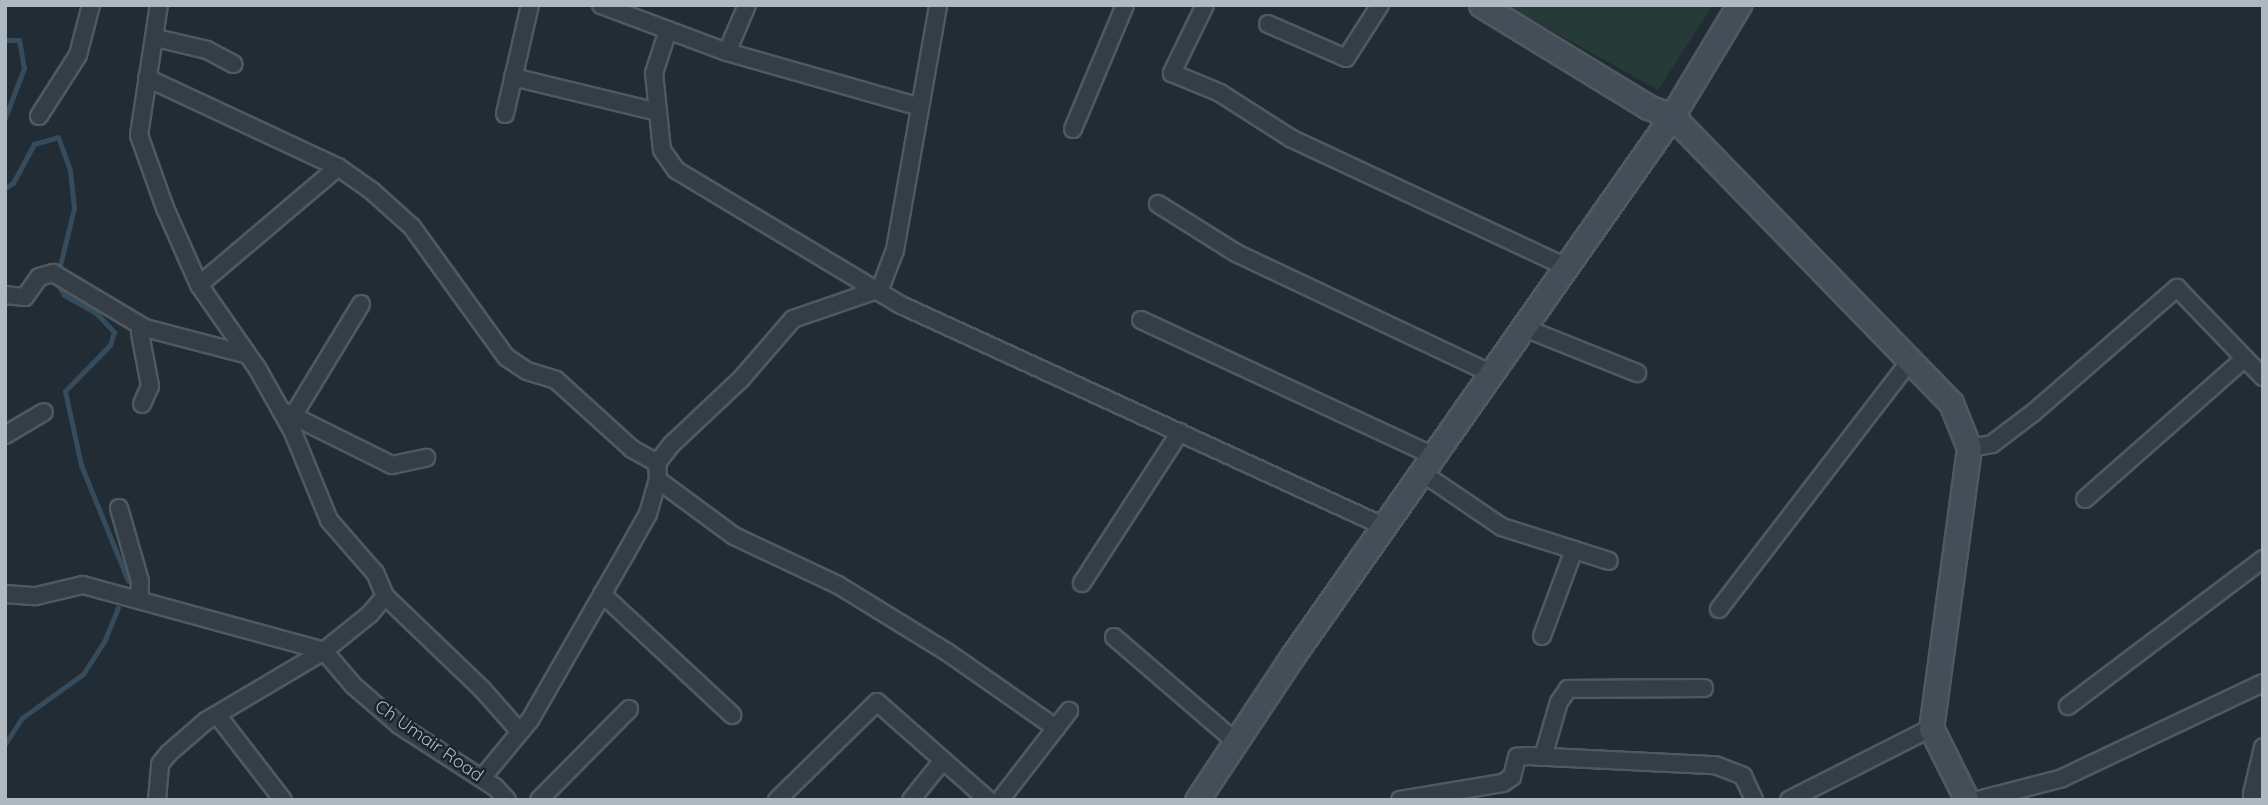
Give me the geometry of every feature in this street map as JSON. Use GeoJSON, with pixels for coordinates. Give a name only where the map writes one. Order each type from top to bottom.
{"type":"FeatureCollection","features":[{"type":"Feature","properties":{"kind":"street"},"geometry":{"type":"LineString","coordinates":[[39,116],[78,55],[91,5]]}},
{"type":"Feature","properties":{"kind":"street"},"geometry":{"type":"LineString","coordinates":[[159,5],[139,135],[164,208],[200,285],[287,413],[329,520],[375,573],[385,596],[482,688],[520,732]]}},
{"type":"Feature","properties":{"kind":"street"},"geometry":{"type":"LineString","coordinates":[[505,114],[530,5]]}},
{"type":"Feature","properties":{"kind":"street"},"geometry":{"type":"LineString","coordinates":[[601,5],[645,13],[668,30],[727,52],[920,107]]}},
{"type":"Feature","properties":{"kind":"street"},"geometry":{"type":"LineString","coordinates":[[727,52],[747,5]]}},
{"type":"Feature","properties":{"kind":"street"},"geometry":{"type":"LineString","coordinates":[[482,778],[520,732],[648,514],[658,480],[657,463],[793,319],[880,289],[895,250],[938,5]]}},
{"type":"Feature","properties":{"kind":"street"},"geometry":{"type":"LineString","coordinates":[[1073,128],[1125,5]]}},
{"type":"Feature","properties":{"kind":"street"},"geometry":{"type":"LineString","coordinates":[[1205,5],[1172,73],[1220,93],[1292,139],[1564,266]]}},
{"type":"Feature","properties":{"kind":"street"},"geometry":{"type":"LineString","coordinates":[[1268,24],[1346,58],[1380,5]]}},
{"type":"Feature","properties":{"kind":"street"},"geometry":{"type":"LineString","coordinates":[[1481,5],[1648,107],[1672,116],[1951,403],[1969,449],[1931,728],[1967,800]]}},
{"type":"Feature","properties":{"kind":"street"},"geometry":{"type":"LineString","coordinates":[[1197,800],[1383,526],[1672,116],[1739,5]]}},
{"type":"Feature","properties":{"kind":"street"},"geometry":{"type":"LineString","coordinates":[[668,30],[654,73],[662,150],[676,170],[880,289],[901,305],[1383,526]]}},
{"type":"Feature","properties":{"kind":"street"},"geometry":{"type":"LineString","coordinates":[[156,38],[207,50],[233,64]]}},
{"type":"Feature","properties":{"kind":"street"},"geometry":{"type":"LineString","coordinates":[[513,77],[658,113]]}},
{"type":"Feature","properties":{"kind":"street"},"geometry":{"type":"LineString","coordinates":[[147,78],[338,167],[412,227],[506,357],[527,371],[556,380],[632,449],[657,463]]}},
{"type":"Feature","properties":{"kind":"street"},"geometry":{"type":"LineString","coordinates":[[200,285],[338,167]]}},
{"type":"Feature","properties":{"kind":"street"},"geometry":{"type":"LineString","coordinates":[[1158,204],[1236,253],[1490,373]]}},
{"type":"Feature","properties":{"kind":"street"},"geometry":{"type":"LineString","coordinates":[[5,295],[25,297],[39,277],[57,274],[145,328],[245,354]]}},
{"type":"Feature","properties":{"kind":"street"},"geometry":{"type":"LineString","coordinates":[[1969,449],[1992,444],[2033,413],[2176,288],[2263,377]]}},
{"type":"Feature","properties":{"kind":"street"},"geometry":{"type":"LineString","coordinates":[[287,413],[361,304]]}},
{"type":"Feature","properties":{"kind":"street"},"geometry":{"type":"LineString","coordinates":[[1141,320],[1427,463],[1502,527],[1609,561]]}},
{"type":"Feature","properties":{"kind":"street"},"geometry":{"type":"LineString","coordinates":[[1522,327],[1637,373]]}},
{"type":"Feature","properties":{"kind":"street"},"geometry":{"type":"LineString","coordinates":[[142,404],[150,386],[140,333],[145,328]]}},
{"type":"Feature","properties":{"kind":"street"},"geometry":{"type":"LineString","coordinates":[[2085,499],[2245,358]]}},
{"type":"Feature","properties":{"kind":"street"},"geometry":{"type":"LineString","coordinates":[[1719,609],[1910,361]]}},
{"type":"Feature","properties":{"kind":"street"},"geometry":{"type":"LineString","coordinates":[[5,435],[44,412]]}},
{"type":"Feature","properties":{"kind":"street"},"geometry":{"type":"LineString","coordinates":[[287,413],[392,465],[426,458]]}},
{"type":"Feature","properties":{"kind":"street"},"geometry":{"type":"LineString","coordinates":[[1082,583],[1180,432]]}},
{"type":"Feature","properties":{"kind":"street"},"geometry":{"type":"LineString","coordinates":[[658,480],[734,536],[838,585],[947,652],[1056,728]]}},
{"type":"Feature","properties":{"kind":"street"},"geometry":{"type":"LineString","coordinates":[[119,508],[140,581],[139,600]]}},
{"type":"Feature","properties":{"kind":"street"},"geometry":{"type":"LineString","coordinates":[[1542,636],[1574,550]]}},
{"type":"Feature","properties":{"kind":"street"},"geometry":{"type":"LineString","coordinates":[[2068,706],[2263,559]]}},
{"type":"Feature","properties":{"kind":"street"},"geometry":{"type":"LineString","coordinates":[[5,594],[36,596],[83,585],[324,651]]}},
{"type":"Feature","properties":{"kind":"street"},"geometry":{"type":"LineString","coordinates":[[602,594],[732,715]]}},
{"type":"Feature","properties":{"kind":"street"},"geometry":{"type":"LineString","coordinates":[[157,800],[160,764],[218,716],[324,651],[370,614],[385,596]]}},
{"type":"Feature","properties":{"kind":"street"},"geometry":{"type":"LineString","coordinates":[[1114,638],[1236,742]]}},
{"type":"Feature","properties":{"kind":"street","name":"Ch Umair Road"},"geometry":{"type":"LineString","coordinates":[[324,651],[354,686],[399,725],[482,778],[507,800]]}},
{"type":"Feature","properties":{"kind":"street"},"geometry":{"type":"LineString","coordinates":[[1978,800],[2060,779],[2263,683]]}},
{"type":"Feature","properties":{"kind":"street"},"geometry":{"type":"LineString","coordinates":[[1543,757],[1559,702],[1569,689],[1704,688]]}},
{"type":"Feature","properties":{"kind":"street"},"geometry":{"type":"LineString","coordinates":[[777,800],[872,703],[877,702],[988,800]]}},
{"type":"Feature","properties":{"kind":"street"},"geometry":{"type":"LineString","coordinates":[[539,800],[629,709]]}},
{"type":"Feature","properties":{"kind":"street"},"geometry":{"type":"LineString","coordinates":[[1000,800],[1069,711]]}},
{"type":"Feature","properties":{"kind":"street"},"geometry":{"type":"LineString","coordinates":[[218,716],[283,800]]}},
{"type":"Feature","properties":{"kind":"street"},"geometry":{"type":"LineString","coordinates":[[1790,800],[1931,728]]}},
{"type":"Feature","properties":{"kind":"street"},"geometry":{"type":"LineString","coordinates":[[2255,800],[2252,794],[2263,747]]}},
{"type":"Feature","properties":{"kind":"street"},"geometry":{"type":"LineString","coordinates":[[1400,800],[1453,796],[1503,783],[1512,777],[1517,757],[1543,757],[1715,765],[1743,776],[1754,800]]}},
{"type":"Feature","properties":{"kind":"street"},"geometry":{"type":"LineString","coordinates":[[911,800],[943,760]]}},
{"type":"Feature","properties":{"kind":"green space"},"geometry":{"type":"Polygon","coordinates":[[[1506,5],[1713,5],[1658,90],[1506,5]]]}},
{"type":"Feature","properties":{"kind":"waterway"},"geometry":{"type":"LineString","coordinates":[[5,40],[19,40],[24,68],[5,118]]}},
{"type":"Feature","properties":{"kind":"waterway"},"geometry":{"type":"LineString","coordinates":[[5,188],[13,183],[34,144],[58,137],[70,170],[74,208],[56,282],[64,295],[95,312],[114,332],[110,345],[65,391],[81,465],[128,581]]}},
{"type":"Feature","properties":{"kind":"waterway"},"geometry":{"type":"LineString","coordinates":[[5,744],[22,718],[83,674],[104,642],[118,608]]}}]}
